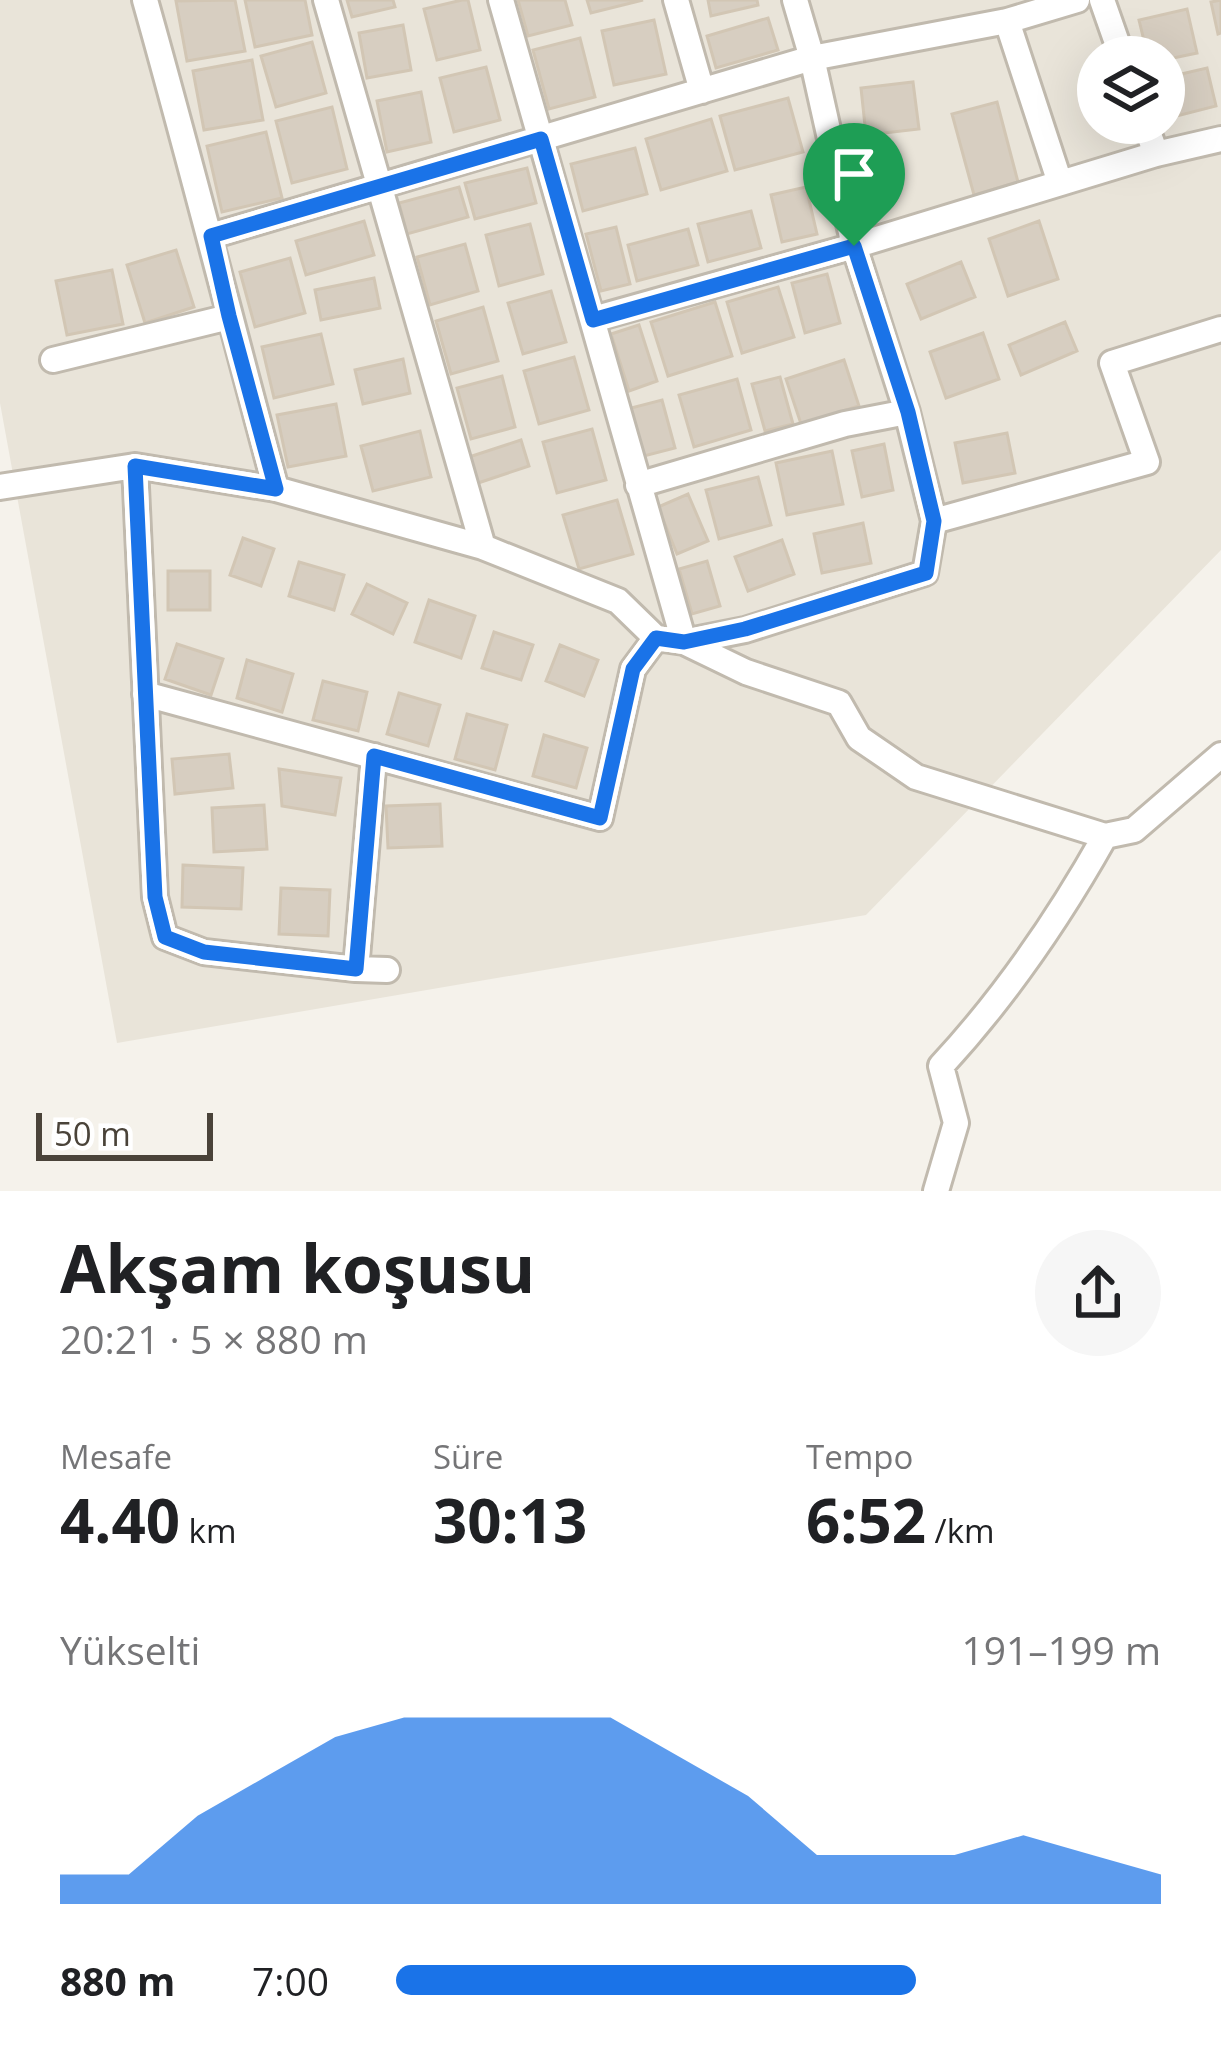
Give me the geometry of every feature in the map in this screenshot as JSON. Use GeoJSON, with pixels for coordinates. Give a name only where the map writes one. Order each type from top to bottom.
{"type":"FeatureCollection","features":[{"type":"Feature","properties":{"kind":"street"},"geometry":{"type":"LineString","coordinates":[[146,0],[276,489]]}},
{"type":"Feature","properties":{"kind":"street"},"geometry":{"type":"LineString","coordinates":[[326,0],[483,548]]}},
{"type":"Feature","properties":{"kind":"street"},"geometry":{"type":"LineString","coordinates":[[501,0],[684,642]]}},
{"type":"Feature","properties":{"kind":"street"},"geometry":{"type":"LineString","coordinates":[[676,0],[702,91]]}},
{"type":"Feature","properties":{"kind":"street"},"geometry":{"type":"LineString","coordinates":[[684,642],[745,629],[926,573],[934,521],[908,412],[854,246],[795,0]]}},
{"type":"Feature","properties":{"kind":"street"},"geometry":{"type":"LineString","coordinates":[[211,236],[812,58],[1007,21],[1077,0]]}},
{"type":"Feature","properties":{"kind":"street"},"geometry":{"type":"LineString","coordinates":[[1102,0],[1115,36]]}},
{"type":"Feature","properties":{"kind":"street"},"geometry":{"type":"LineString","coordinates":[[1007,21],[1060,183]]}},
{"type":"Feature","properties":{"kind":"street"},"geometry":{"type":"LineString","coordinates":[[593,320],[1221,139]]}},
{"type":"Feature","properties":{"kind":"street"},"geometry":{"type":"LineString","coordinates":[[1152,144],[1156,154]]}},
{"type":"Feature","properties":{"kind":"street"},"geometry":{"type":"LineString","coordinates":[[53,360],[229,316]]}},
{"type":"Feature","properties":{"kind":"street"},"geometry":{"type":"LineString","coordinates":[[934,521],[1147,462],[1112,363],[1221,329]]}},
{"type":"Feature","properties":{"kind":"street"},"geometry":{"type":"LineString","coordinates":[[638,485],[845,424],[908,412]]}},
{"type":"Feature","properties":{"kind":"street"},"geometry":{"type":"LineString","coordinates":[[135,466],[155,897],[165,937],[204,952],[387,970]]}},
{"type":"Feature","properties":{"kind":"street"},"geometry":{"type":"LineString","coordinates":[[0,487],[135,466],[276,489],[483,548],[618,601],[656,638],[684,642],[746,672],[839,703],[859,738],[916,777],[1105,836],[1134,830],[1221,754]]}},
{"type":"Feature","properties":{"kind":"street"},"geometry":{"type":"LineString","coordinates":[[145,694],[600,818],[633,669],[656,638]]}},
{"type":"Feature","properties":{"kind":"street"},"geometry":{"type":"LineString","coordinates":[[356,969],[374,756]]}},
{"type":"Feature","properties":{"kind":"street"},"geometry":{"type":"LineString","coordinates":[[936,1191],[956,1124],[941,1066],[979,1025],[1079,882],[1105,836]]}},
{"type":"Feature","properties":{"kind":"shaded area"},"geometry":{"type":"Polygon","coordinates":[[[0,0],[1221,0],[1221,550],[866,915],[117,1043],[0,403],[0,0]]]}},
{"type":"Feature","properties":{"kind":"building"},"geometry":{"type":"Polygon","coordinates":[[[235,0],[245,51],[187,61],[176,1],[235,0]]]}},
{"type":"Feature","properties":{"kind":"building"},"geometry":{"type":"Polygon","coordinates":[[[245,0],[305,0],[312,35],[255,47],[245,0]]]}},
{"type":"Feature","properties":{"kind":"building"},"geometry":{"type":"Polygon","coordinates":[[[347,0],[393,0],[395,7],[352,17],[347,0]]]}},
{"type":"Feature","properties":{"kind":"building"},"geometry":{"type":"Polygon","coordinates":[[[468,0],[480,50],[437,60],[424,9],[468,0]]]}},
{"type":"Feature","properties":{"kind":"building"},"geometry":{"type":"Polygon","coordinates":[[[518,0],[565,0],[572,25],[528,36],[518,0]]]}},
{"type":"Feature","properties":{"kind":"building"},"geometry":{"type":"Polygon","coordinates":[[[587,0],[643,0],[591,13],[587,0]]]}},
{"type":"Feature","properties":{"kind":"building"},"geometry":{"type":"Polygon","coordinates":[[[708,0],[757,0],[758,5],[711,16],[708,0]]]}},
{"type":"Feature","properties":{"kind":"building"},"geometry":{"type":"Polygon","coordinates":[[[1221,0],[1221,33],[1218,34],[1211,2],[1221,0]]]}},
{"type":"Feature","properties":{"kind":"building"},"geometry":{"type":"Polygon","coordinates":[[[1187,9],[1197,53],[1185,56],[1185,36],[1143,36],[1139,20],[1187,9]]]}},
{"type":"Feature","properties":{"kind":"building"},"geometry":{"type":"Polygon","coordinates":[[[768,18],[778,50],[716,68],[707,36],[768,18]]]}},
{"type":"Feature","properties":{"kind":"building"},"geometry":{"type":"Polygon","coordinates":[[[654,20],[666,74],[614,85],[602,31],[654,20]]]}},
{"type":"Feature","properties":{"kind":"building"},"geometry":{"type":"Polygon","coordinates":[[[403,25],[411,70],[367,78],[359,33],[403,25]]]}},
{"type":"Feature","properties":{"kind":"building"},"geometry":{"type":"Polygon","coordinates":[[[580,38],[595,97],[549,109],[533,50],[580,38]]]}},
{"type":"Feature","properties":{"kind":"building"},"geometry":{"type":"Polygon","coordinates":[[[312,42],[326,93],[276,107],[261,56],[312,42]]]}},
{"type":"Feature","properties":{"kind":"building"},"geometry":{"type":"Polygon","coordinates":[[[252,60],[263,120],[204,130],[193,71],[252,60]]]}},
{"type":"Feature","properties":{"kind":"building"},"geometry":{"type":"Polygon","coordinates":[[[486,67],[500,120],[454,132],[440,78],[486,67]]]}},
{"type":"Feature","properties":{"kind":"building"},"geometry":{"type":"Polygon","coordinates":[[[1207,68],[1216,106],[1185,114],[1185,73],[1207,68]]]}},
{"type":"Feature","properties":{"kind":"building"},"geometry":{"type":"Polygon","coordinates":[[[913,82],[919,129],[866,135],[861,88],[913,82]]]}},
{"type":"Feature","properties":{"kind":"building"},"geometry":{"type":"Polygon","coordinates":[[[421,92],[431,142],[387,152],[377,101],[421,92]]]}},
{"type":"Feature","properties":{"kind":"building"},"geometry":{"type":"Polygon","coordinates":[[[788,98],[803,152],[735,170],[720,116],[788,98]]]}},
{"type":"Feature","properties":{"kind":"building"},"geometry":{"type":"Polygon","coordinates":[[[997,102],[1018,182],[974,195],[952,114],[997,102]]]}},
{"type":"Feature","properties":{"kind":"building"},"geometry":{"type":"Polygon","coordinates":[[[332,107],[347,169],[292,183],[276,121],[332,107]]]}},
{"type":"Feature","properties":{"kind":"building"},"geometry":{"type":"Polygon","coordinates":[[[711,119],[727,171],[661,190],[646,139],[711,119]]]}},
{"type":"Feature","properties":{"kind":"building"},"geometry":{"type":"Polygon","coordinates":[[[266,132],[282,198],[222,212],[207,146],[266,132]]]}},
{"type":"Feature","properties":{"kind":"building"},"geometry":{"type":"Polygon","coordinates":[[[635,148],[647,194],[583,211],[571,164],[635,148]]]}},
{"type":"Feature","properties":{"kind":"building"},"geometry":{"type":"Polygon","coordinates":[[[527,168],[536,203],[475,219],[465,183],[527,168]]]}},
{"type":"Feature","properties":{"kind":"building"},"geometry":{"type":"Polygon","coordinates":[[[459,187],[468,217],[407,234],[399,203],[459,187]]]}},
{"type":"Feature","properties":{"kind":"building"},"geometry":{"type":"Polygon","coordinates":[[[806,187],[817,234],[782,242],[771,195],[806,187]]]}},
{"type":"Feature","properties":{"kind":"building"},"geometry":{"type":"Polygon","coordinates":[[[751,211],[761,248],[708,262],[698,224],[751,211]]]}},
{"type":"Feature","properties":{"kind":"building"},"geometry":{"type":"Polygon","coordinates":[[[364,221],[374,255],[306,275],[296,241],[364,221]]]}},
{"type":"Feature","properties":{"kind":"building"},"geometry":{"type":"Polygon","coordinates":[[[1039,221],[1058,279],[1008,296],[989,239],[1039,221]]]}},
{"type":"Feature","properties":{"kind":"building"},"geometry":{"type":"Polygon","coordinates":[[[530,224],[543,274],[499,286],[486,235],[530,224]]]}},
{"type":"Feature","properties":{"kind":"building"},"geometry":{"type":"Polygon","coordinates":[[[616,227],[630,284],[601,291],[586,234],[616,227]]]}},
{"type":"Feature","properties":{"kind":"building"},"geometry":{"type":"Polygon","coordinates":[[[688,229],[698,265],[637,281],[628,245],[688,229]]]}},
{"type":"Feature","properties":{"kind":"building"},"geometry":{"type":"Polygon","coordinates":[[[465,244],[478,291],[430,305],[417,257],[465,244]]]}},
{"type":"Feature","properties":{"kind":"building"},"geometry":{"type":"Polygon","coordinates":[[[176,250],[194,307],[145,323],[127,265],[176,250]]]}},
{"type":"Feature","properties":{"kind":"building"},"geometry":{"type":"Polygon","coordinates":[[[290,258],[305,313],[255,327],[240,272],[290,258]]]}},
{"type":"Feature","properties":{"kind":"building"},"geometry":{"type":"Polygon","coordinates":[[[961,262],[975,297],[921,319],[907,284],[961,262]]]}},
{"type":"Feature","properties":{"kind":"building"},"geometry":{"type":"Polygon","coordinates":[[[112,270],[123,324],[67,335],[56,281],[112,270]]]}},
{"type":"Feature","properties":{"kind":"building"},"geometry":{"type":"Polygon","coordinates":[[[827,274],[840,323],[805,333],[792,283],[827,274]]]}},
{"type":"Feature","properties":{"kind":"building"},"geometry":{"type":"Polygon","coordinates":[[[374,278],[380,308],[321,320],[315,290],[374,278]]]}},
{"type":"Feature","properties":{"kind":"building"},"geometry":{"type":"Polygon","coordinates":[[[778,287],[794,337],[742,353],[727,302],[778,287]]]}},
{"type":"Feature","properties":{"kind":"building"},"geometry":{"type":"Polygon","coordinates":[[[551,291],[566,342],[523,354],[508,303],[551,291]]]}},
{"type":"Feature","properties":{"kind":"building"},"geometry":{"type":"Polygon","coordinates":[[[715,302],[732,356],[668,376],[651,322],[715,302]]]}},
{"type":"Feature","properties":{"kind":"building"},"geometry":{"type":"Polygon","coordinates":[[[483,307],[498,361],[451,374],[436,321],[483,307]]]}},
{"type":"Feature","properties":{"kind":"building"},"geometry":{"type":"Polygon","coordinates":[[[1065,322],[1077,351],[1021,375],[1009,345],[1065,322]]]}},
{"type":"Feature","properties":{"kind":"building"},"geometry":{"type":"Polygon","coordinates":[[[639,325],[657,381],[629,391],[611,334],[639,325]]]}},
{"type":"Feature","properties":{"kind":"building"},"geometry":{"type":"Polygon","coordinates":[[[983,333],[999,379],[946,398],[930,352],[983,333]]]}},
{"type":"Feature","properties":{"kind":"building"},"geometry":{"type":"Polygon","coordinates":[[[321,334],[333,384],[274,398],[262,347],[321,334]]]}},
{"type":"Feature","properties":{"kind":"building"},"geometry":{"type":"Polygon","coordinates":[[[574,357],[589,410],[539,424],[524,371],[574,357]]]}},
{"type":"Feature","properties":{"kind":"building"},"geometry":{"type":"Polygon","coordinates":[[[403,359],[410,393],[363,404],[355,370],[403,359]]]}},
{"type":"Feature","properties":{"kind":"building"},"geometry":{"type":"Polygon","coordinates":[[[844,360],[859,406],[801,424],[786,379],[844,360]]]}},
{"type":"Feature","properties":{"kind":"building"},"geometry":{"type":"Polygon","coordinates":[[[502,376],[515,427],[471,439],[457,388],[502,376]]]}},
{"type":"Feature","properties":{"kind":"building"},"geometry":{"type":"Polygon","coordinates":[[[780,377],[793,424],[765,431],[752,384],[780,377]]]}},
{"type":"Feature","properties":{"kind":"building"},"geometry":{"type":"Polygon","coordinates":[[[737,379],[751,430],[694,447],[679,395],[737,379]]]}},
{"type":"Feature","properties":{"kind":"building"},"geometry":{"type":"Polygon","coordinates":[[[662,400],[675,448],[644,456],[631,408],[662,400]]]}},
{"type":"Feature","properties":{"kind":"building"},"geometry":{"type":"Polygon","coordinates":[[[336,404],[346,456],[288,467],[277,415],[336,404]]]}},
{"type":"Feature","properties":{"kind":"building"},"geometry":{"type":"Polygon","coordinates":[[[592,429],[606,480],[557,493],[543,442],[592,429]]]}},
{"type":"Feature","properties":{"kind":"building"},"geometry":{"type":"Polygon","coordinates":[[[420,431],[431,477],[373,491],[361,446],[420,431]]]}},
{"type":"Feature","properties":{"kind":"building"},"geometry":{"type":"Polygon","coordinates":[[[1007,433],[1015,473],[963,483],[955,443],[1007,433]]]}},
{"type":"Feature","properties":{"kind":"building"},"geometry":{"type":"Polygon","coordinates":[[[521,440],[529,466],[478,483],[469,457],[521,440]]]}},
{"type":"Feature","properties":{"kind":"building"},"geometry":{"type":"Polygon","coordinates":[[[884,444],[893,490],[862,497],[852,451],[884,444]]]}},
{"type":"Feature","properties":{"kind":"building"},"geometry":{"type":"Polygon","coordinates":[[[832,451],[843,504],[787,515],[776,463],[832,451]]]}},
{"type":"Feature","properties":{"kind":"building"},"geometry":{"type":"Polygon","coordinates":[[[758,477],[771,525],[719,539],[706,490],[758,477]]]}},
{"type":"Feature","properties":{"kind":"building"},"geometry":{"type":"Polygon","coordinates":[[[688,494],[708,541],[677,554],[658,507],[688,494]]]}},
{"type":"Feature","properties":{"kind":"building"},"geometry":{"type":"Polygon","coordinates":[[[617,500],[633,554],[579,569],[563,515],[617,500]]]}},
{"type":"Feature","properties":{"kind":"building"},"geometry":{"type":"Polygon","coordinates":[[[863,523],[871,563],[822,573],[814,534],[863,523]]]}},
{"type":"Feature","properties":{"kind":"building"},"geometry":{"type":"Polygon","coordinates":[[[243,538],[274,549],[261,586],[230,575],[243,538]]]}},
{"type":"Feature","properties":{"kind":"building"},"geometry":{"type":"Polygon","coordinates":[[[782,540],[794,574],[748,591],[735,557],[782,540]]]}},
{"type":"Feature","properties":{"kind":"building"},"geometry":{"type":"Polygon","coordinates":[[[707,561],[720,606],[692,614],[679,569],[707,561]]]}},
{"type":"Feature","properties":{"kind":"building"},"geometry":{"type":"Polygon","coordinates":[[[299,562],[344,575],[334,610],[289,596],[299,562]]]}},
{"type":"Feature","properties":{"kind":"building"},"geometry":{"type":"Polygon","coordinates":[[[168,571],[210,571],[210,610],[168,610],[168,571]]]}},
{"type":"Feature","properties":{"kind":"building"},"geometry":{"type":"Polygon","coordinates":[[[367,584],[407,603],[393,634],[352,614],[367,584]]]}},
{"type":"Feature","properties":{"kind":"building"},"geometry":{"type":"Polygon","coordinates":[[[429,600],[475,616],[461,658],[415,642],[429,600]]]}},
{"type":"Feature","properties":{"kind":"building"},"geometry":{"type":"Polygon","coordinates":[[[494,632],[533,645],[521,680],[482,668],[494,632]]]}},
{"type":"Feature","properties":{"kind":"building"},"geometry":{"type":"Polygon","coordinates":[[[177,644],[223,659],[211,695],[165,679],[177,644]]]}},
{"type":"Feature","properties":{"kind":"building"},"geometry":{"type":"Polygon","coordinates":[[[560,645],[598,660],[584,696],[546,681],[560,645]]]}},
{"type":"Feature","properties":{"kind":"building"},"geometry":{"type":"Polygon","coordinates":[[[247,660],[293,674],[282,712],[237,698],[247,660]]]}},
{"type":"Feature","properties":{"kind":"building"},"geometry":{"type":"Polygon","coordinates":[[[323,681],[367,692],[358,731],[313,720],[323,681]]]}},
{"type":"Feature","properties":{"kind":"building"},"geometry":{"type":"Polygon","coordinates":[[[399,693],[440,705],[428,746],[387,734],[399,693]]]}},
{"type":"Feature","properties":{"kind":"building"},"geometry":{"type":"Polygon","coordinates":[[[467,714],[507,725],[495,770],[455,759],[467,714]]]}},
{"type":"Feature","properties":{"kind":"building"},"geometry":{"type":"Polygon","coordinates":[[[544,735],[587,748],[576,788],[533,776],[544,735]]]}},
{"type":"Feature","properties":{"kind":"building"},"geometry":{"type":"Polygon","coordinates":[[[229,754],[233,788],[175,794],[172,759],[229,754]]]}},
{"type":"Feature","properties":{"kind":"building"},"geometry":{"type":"Polygon","coordinates":[[[279,769],[341,778],[335,815],[282,806],[279,769]]]}},
{"type":"Feature","properties":{"kind":"building"},"geometry":{"type":"Polygon","coordinates":[[[440,804],[442,846],[388,848],[386,806],[440,804]]]}},
{"type":"Feature","properties":{"kind":"building"},"geometry":{"type":"Polygon","coordinates":[[[264,805],[267,849],[214,852],[212,808],[264,805]]]}},
{"type":"Feature","properties":{"kind":"building"},"geometry":{"type":"Polygon","coordinates":[[[183,865],[243,868],[241,909],[182,907],[183,865]]]}},
{"type":"Feature","properties":{"kind":"building"},"geometry":{"type":"Polygon","coordinates":[[[281,888],[330,890],[328,936],[279,934],[281,888]]]}},
{"type":"Feature","properties":{"kind":"route"},"geometry":{"type":"LineString","coordinates":[[541,139],[593,320],[854,246],[908,412],[934,521],[926,573],[745,629],[684,642],[656,638],[633,669],[600,818],[374,756],[356,969],[204,952],[165,937],[155,897],[135,466],[276,489],[211,236],[541,139]]}}]}
